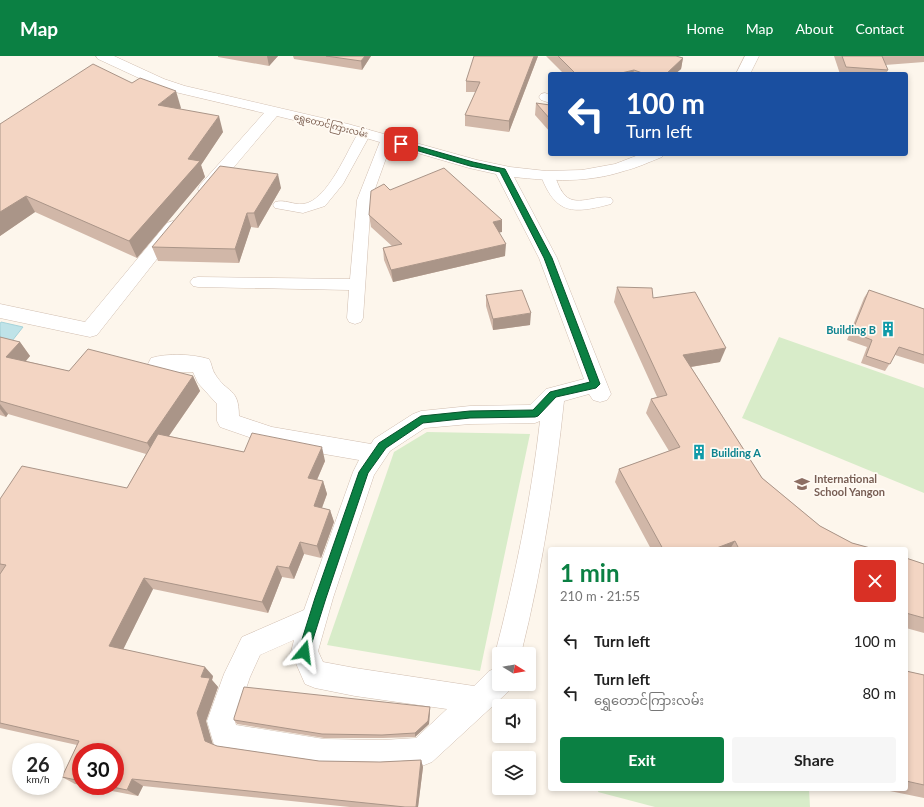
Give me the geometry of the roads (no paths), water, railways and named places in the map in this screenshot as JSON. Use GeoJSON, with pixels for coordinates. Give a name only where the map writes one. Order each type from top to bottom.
{"type":"FeatureCollection","features":[{"type":"Feature","properties":{"kind":"street","name":"ရွှေတောင်ကြားလမ်း"},"geometry":{"type":"LineString","coordinates":[[103,56],[180,90],[365,133],[472,164],[524,175],[548,176],[592,174],[616,170],[636,164],[652,156]]}},
{"type":"Feature","properties":{"kind":"street"},"geometry":{"type":"LineString","coordinates":[[123,66],[138,56]]}},
{"type":"Feature","properties":{"kind":"street"},"geometry":{"type":"LineString","coordinates":[[744,72],[752,56]]}},
{"type":"Feature","properties":{"kind":"street"},"geometry":{"type":"LineString","coordinates":[[0,311],[90,330],[191,207],[273,112]]}},
{"type":"Feature","properties":{"kind":"street"},"geometry":{"type":"LineString","coordinates":[[477,700],[363,683],[316,674],[304,652],[314,618],[364,472],[382,445],[421,420],[470,415],[535,414],[554,394],[598,389],[548,258],[502,170]]}},
{"type":"Feature","properties":{"kind":"street"},"geometry":{"type":"LineString","coordinates":[[158,364],[175,363],[202,365],[205,378],[228,402],[228,421],[272,436],[376,454]]}},
{"type":"Feature","properties":{"kind":"street"},"geometry":{"type":"LineString","coordinates":[[510,647],[520,608],[538,519],[554,394]]}},
{"type":"Feature","properties":{"kind":"street"},"geometry":{"type":"LineString","coordinates":[[314,618],[251,646],[238,674],[221,721],[225,738],[324,754],[383,754],[422,752],[492,687]]}},
{"type":"Feature","properties":{"kind":"lane"},"geometry":{"type":"LineString","coordinates":[[280,204],[303,209],[320,203],[336,184],[365,133]]}},
{"type":"Feature","properties":{"kind":"lane"},"geometry":{"type":"LineString","coordinates":[[355,318],[364,200],[387,140]]}},
{"type":"Feature","properties":{"kind":"lane"},"geometry":{"type":"LineString","coordinates":[[548,176],[554,193],[561,201],[569,206],[606,201]]}},
{"type":"Feature","properties":{"kind":"lane"},"geometry":{"type":"LineString","coordinates":[[198,282],[358,285]]}},
{"type":"Feature","properties":{"kind":"water"},"geometry":{"type":"Polygon","coordinates":[[[1,322],[23,327],[1,355],[0,324],[1,322]]]}},
{"type":"Feature","properties":{"kind":"place","name":"Building B"},"geometry":{"type":"Point","coordinates":[888,329]}},
{"type":"Feature","properties":{"kind":"place","name":"Building A"},"geometry":{"type":"Point","coordinates":[699,452]}},
{"type":"Feature","properties":{"kind":"place","name":"International School Yangon"},"geometry":{"type":"Point","coordinates":[802,484]}}]}
